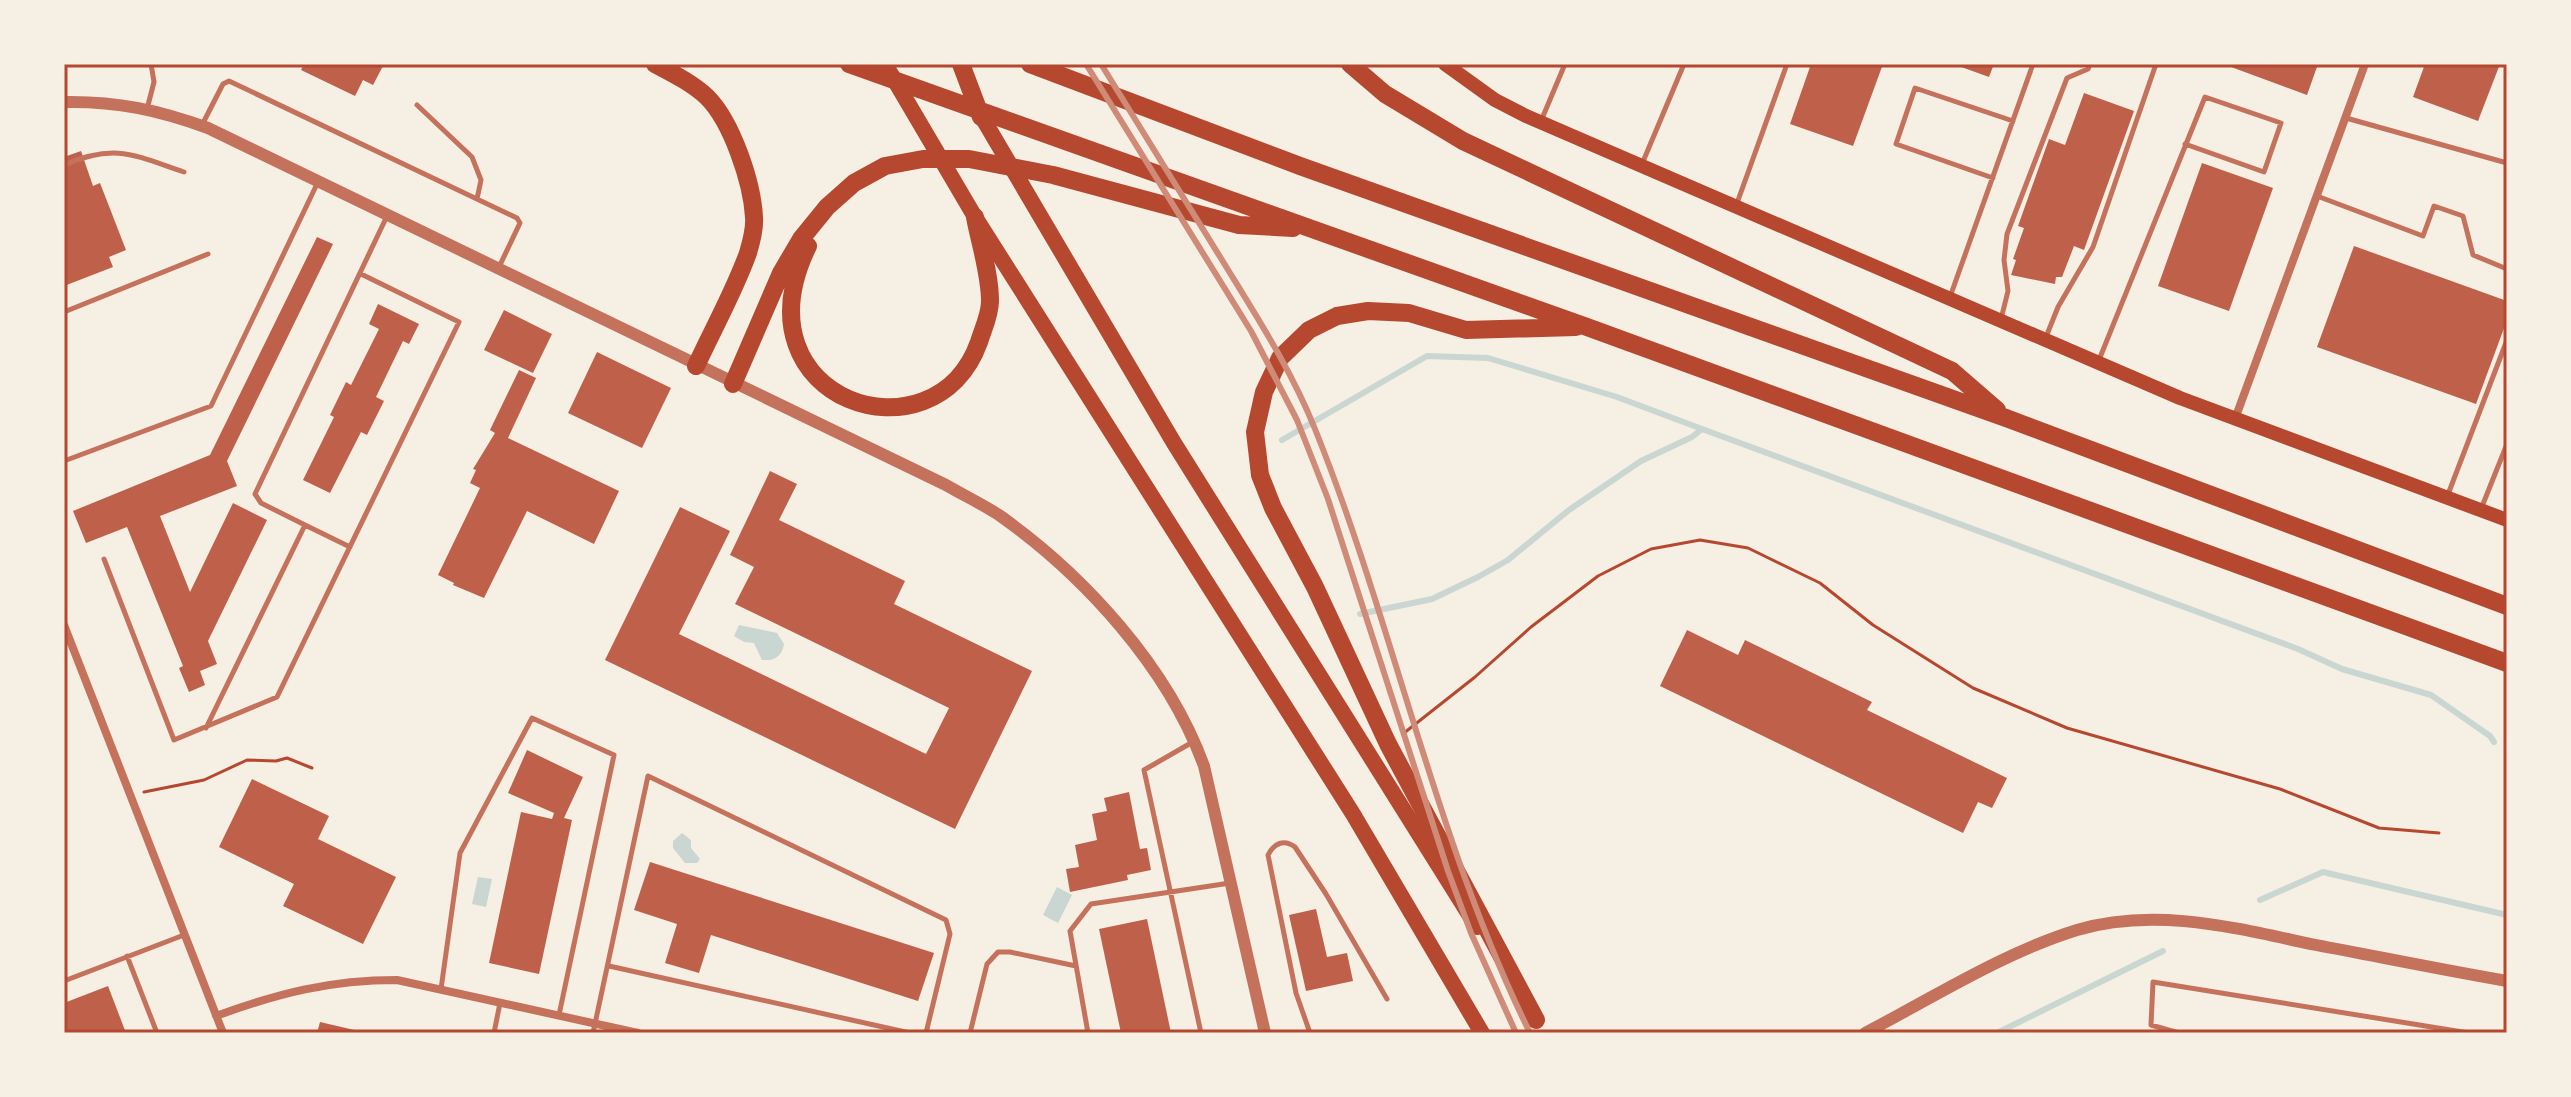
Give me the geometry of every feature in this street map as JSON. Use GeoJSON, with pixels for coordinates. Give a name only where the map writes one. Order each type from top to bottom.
{"type":"FeatureCollection","features":[{"type":"Feature","properties":{"kind":"highway"},"geometry":{"type":"LineString","coordinates":[[655,64],[675,74],[706,97],[721,115],[742,166],[755,219],[748,252],[696,366]]}},
{"type":"Feature","properties":{"kind":"highway"},"geometry":{"type":"LineString","coordinates":[[849,64],[1587,327],[2507,663]]}},
{"type":"Feature","properties":{"kind":"highway"},"geometry":{"type":"LineString","coordinates":[[961,64],[981,117]]}},
{"type":"Feature","properties":{"kind":"highway"},"geometry":{"type":"LineString","coordinates":[[1030,64],[1300,166],[2006,418],[2507,606]]}},
{"type":"Feature","properties":{"kind":"highway"},"geometry":{"type":"LineString","coordinates":[[1350,64],[1385,94],[1463,141],[1952,371],[2006,418]]}},
{"type":"Feature","properties":{"kind":"highway"},"geometry":{"type":"LineString","coordinates":[[733,384],[781,273],[801,239],[827,207],[854,183],[885,166],[923,159],[969,159],[1053,175],[1239,225],[1313,229]]}},
{"type":"Feature","properties":{"kind":"highway"},"geometry":{"type":"LineString","coordinates":[[827,207],[800,263],[790,323],[799,354],[819,381],[843,398],[874,407],[903,406],[934,396],[957,377],[975,353],[990,299],[975,217]]}},
{"type":"Feature","properties":{"kind":"highway"},"geometry":{"type":"LineString","coordinates":[[1540,1026],[1388,744],[1315,587],[1273,508],[1260,475],[1255,432],[1264,392],[1280,358],[1309,330],[1337,316],[1368,311],[1409,313],[1466,330],[1587,327]]}},
{"type":"Feature","properties":{"kind":"main road"},"geometry":{"type":"LineString","coordinates":[[885,64],[975,217],[1353,814],[1482,1033]]}},
{"type":"Feature","properties":{"kind":"main road"},"geometry":{"type":"LineString","coordinates":[[952,64],[1174,443],[1540,1026]]}},
{"type":"Feature","properties":{"kind":"main road"},"geometry":{"type":"LineString","coordinates":[[1445,64],[1495,100],[1541,122],[1950,299],[2235,419],[2507,520]]}},
{"type":"Feature","properties":{"kind":"street"},"geometry":{"type":"LineString","coordinates":[[2235,419],[2365,64]]}},
{"type":"Feature","properties":{"kind":"street"},"geometry":{"type":"LineString","coordinates":[[64,102],[105,101],[147,109],[202,126],[946,485],[997,514],[1045,551],[1086,588],[1125,635],[1173,699],[1195,741],[1204,766],[1265,1033]]}},
{"type":"Feature","properties":{"kind":"street"},"geometry":{"type":"LineString","coordinates":[[64,625],[223,1033]]}},
{"type":"Feature","properties":{"kind":"street"},"geometry":{"type":"LineString","coordinates":[[1865,1033],[2027,948],[2080,929],[2128,921],[2180,919],[2507,981]]}},
{"type":"Feature","properties":{"kind":"street"},"geometry":{"type":"LineString","coordinates":[[216,1016],[273,995],[356,980],[397,980],[559,1015],[594,1028],[638,1033]]}},
{"type":"Feature","properties":{"kind":"lane"},"geometry":{"type":"LineString","coordinates":[[147,109],[154,82],[151,64]]}},
{"type":"Feature","properties":{"kind":"lane"},"geometry":{"type":"LineString","coordinates":[[1541,122],[1565,64]]}},
{"type":"Feature","properties":{"kind":"lane"},"geometry":{"type":"LineString","coordinates":[[1642,165],[1684,64]]}},
{"type":"Feature","properties":{"kind":"lane"},"geometry":{"type":"LineString","coordinates":[[1736,206],[1787,64]]}},
{"type":"Feature","properties":{"kind":"lane"},"geometry":{"type":"LineString","coordinates":[[1950,299],[2033,64]]}},
{"type":"Feature","properties":{"kind":"lane"},"geometry":{"type":"LineString","coordinates":[[2000,320],[2008,291],[2004,260],[2007,234],[2067,78],[2088,69],[2090,64]]}},
{"type":"Feature","properties":{"kind":"lane"},"geometry":{"type":"LineString","coordinates":[[2044,339],[2058,307],[2093,247],[2156,64]]}},
{"type":"Feature","properties":{"kind":"lane"},"geometry":{"type":"LineString","coordinates":[[202,126],[223,84],[229,81],[517,218],[520,223],[498,269]]}},
{"type":"Feature","properties":{"kind":"lane"},"geometry":{"type":"LineString","coordinates":[[1993,178],[1896,144],[1915,88],[2013,121]]}},
{"type":"Feature","properties":{"kind":"lane"},"geometry":{"type":"LineString","coordinates":[[2098,362],[2185,144],[2205,97],[2281,123],[2264,172],[2185,144]]}},
{"type":"Feature","properties":{"kind":"lane"},"geometry":{"type":"LineString","coordinates":[[417,105],[472,157],[481,180],[477,199]]}},
{"type":"Feature","properties":{"kind":"lane"},"geometry":{"type":"LineString","coordinates":[[2346,118],[2507,163]]}},
{"type":"Feature","properties":{"kind":"lane"},"geometry":{"type":"LineString","coordinates":[[64,165],[95,153],[112,151],[138,156],[184,172]]}},
{"type":"Feature","properties":{"kind":"lane"},"geometry":{"type":"LineString","coordinates":[[64,461],[211,406],[318,182]]}},
{"type":"Feature","properties":{"kind":"lane"},"geometry":{"type":"LineString","coordinates":[[2317,196],[2423,236],[2434,206],[2463,216],[2473,255],[2507,269]]}},
{"type":"Feature","properties":{"kind":"lane"},"geometry":{"type":"LineString","coordinates":[[350,547],[261,503],[255,494],[387,215]]}},
{"type":"Feature","properties":{"kind":"lane"},"geometry":{"type":"LineString","coordinates":[[64,312],[208,254]]}},
{"type":"Feature","properties":{"kind":"lane"},"geometry":{"type":"LineString","coordinates":[[104,559],[174,740],[277,697],[459,322],[361,274]]}},
{"type":"Feature","properties":{"kind":"lane"},"geometry":{"type":"LineString","coordinates":[[2446,498],[2507,340]]}},
{"type":"Feature","properties":{"kind":"lane"},"geometry":{"type":"LineString","coordinates":[[2481,510],[2507,444]]}},
{"type":"Feature","properties":{"kind":"lane"},"geometry":{"type":"LineString","coordinates":[[205,729],[305,525]]}},
{"type":"Feature","properties":{"kind":"lane"},"geometry":{"type":"LineString","coordinates":[[441,989],[460,853],[532,718],[614,755],[559,1015]]}},
{"type":"Feature","properties":{"kind":"lane"},"geometry":{"type":"LineString","coordinates":[[1195,741],[1144,770],[1201,1033]]}},
{"type":"Feature","properties":{"kind":"lane"},"geometry":{"type":"LineString","coordinates":[[594,1028],[648,776],[946,920],[950,934],[926,1033]]}},
{"type":"Feature","properties":{"kind":"lane"},"geometry":{"type":"LineString","coordinates":[[1310,1033],[1296,993],[1268,855],[1272,847],[1280,842],[1288,842],[1295,847],[1387,999]]}},
{"type":"Feature","properties":{"kind":"lane"},"geometry":{"type":"LineString","coordinates":[[1088,1033],[1070,931],[1091,904],[1231,882]]}},
{"type":"Feature","properties":{"kind":"lane"},"geometry":{"type":"LineString","coordinates":[[64,981],[185,934]]}},
{"type":"Feature","properties":{"kind":"lane"},"geometry":{"type":"LineString","coordinates":[[970,1033],[987,964],[998,952],[1076,966]]}},
{"type":"Feature","properties":{"kind":"lane"},"geometry":{"type":"LineString","coordinates":[[127,956],[157,1033]]}},
{"type":"Feature","properties":{"kind":"lane"},"geometry":{"type":"LineString","coordinates":[[609,966],[910,1033]]}},
{"type":"Feature","properties":{"kind":"lane"},"geometry":{"type":"LineString","coordinates":[[2179,1033],[2151,1025],[2153,982],[2469,1033]]}},
{"type":"Feature","properties":{"kind":"lane"},"geometry":{"type":"LineString","coordinates":[[494,1033],[500,1002]]}},
{"type":"Feature","properties":{"kind":"path"},"geometry":{"type":"LineString","coordinates":[[1388,744],[1598,576],[1651,549],[1700,540],[1748,548],[1820,583],[1873,625],[1973,688],[2067,728],[2280,789],[2379,828],[2439,833]]}},
{"type":"Feature","properties":{"kind":"path"},"geometry":{"type":"LineString","coordinates":[[130,794],[204,780],[247,760],[276,761],[287,758],[312,768]]}},
{"type":"Feature","properties":{"kind":"shaded area"},"geometry":{"type":"Polygon","coordinates":[[[739,625],[777,633],[784,644],[780,655],[771,660],[762,660],[754,643],[734,636],[739,625]]]}},
{"type":"Feature","properties":{"kind":"shaded area"},"geometry":{"type":"Polygon","coordinates":[[[682,833],[691,840],[691,848],[700,859],[697,863],[685,863],[673,848],[673,841],[682,833]]]}},
{"type":"Feature","properties":{"kind":"shaded area"},"geometry":{"type":"Polygon","coordinates":[[[478,877],[492,879],[486,907],[472,904],[478,877]]]}},
{"type":"Feature","properties":{"kind":"shaded area"},"geometry":{"type":"Polygon","coordinates":[[[1057,887],[1072,895],[1058,923],[1043,915],[1057,887]]]}},
{"type":"Feature","properties":{"kind":"building"},"geometry":{"type":"Polygon","coordinates":[[[304,64],[384,64],[373,85],[363,80],[355,96],[301,70],[304,64]]]}},
{"type":"Feature","properties":{"kind":"building"},"geometry":{"type":"Polygon","coordinates":[[[1811,64],[1883,64],[1853,146],[1790,124],[1811,64]]]}},
{"type":"Feature","properties":{"kind":"building"},"geometry":{"type":"Polygon","coordinates":[[[1953,64],[1994,64],[1989,77],[1953,64]]]}},
{"type":"Feature","properties":{"kind":"building"},"geometry":{"type":"Polygon","coordinates":[[[2223,64],[2318,64],[2307,95],[2223,64]]]}},
{"type":"Feature","properties":{"kind":"building"},"geometry":{"type":"Polygon","coordinates":[[[2425,64],[2500,64],[2478,121],[2413,97],[2425,64]]]}},
{"type":"Feature","properties":{"kind":"building"},"geometry":{"type":"Polygon","coordinates":[[[2084,93],[2134,111],[2084,250],[2074,246],[2062,277],[2056,277],[2055,284],[2011,275],[2024,228],[2018,226],[2049,139],[2065,145],[2084,93]]]}},
{"type":"Feature","properties":{"kind":"building"},"geometry":{"type":"Polygon","coordinates":[[[81,151],[93,186],[100,183],[126,250],[109,257],[113,267],[64,286],[64,157],[81,151]]]}},
{"type":"Feature","properties":{"kind":"building"},"geometry":{"type":"Polygon","coordinates":[[[2202,163],[2273,188],[2229,311],[2158,286],[2202,163]]]}},
{"type":"Feature","properties":{"kind":"building"},"geometry":{"type":"Polygon","coordinates":[[[317,237],[333,244],[227,461],[237,486],[160,516],[190,592],[233,503],[267,520],[208,641],[217,664],[200,671],[205,685],[189,692],[179,668],[183,666],[127,527],[86,543],[73,511],[210,455],[317,237]]]}},
{"type":"Feature","properties":{"kind":"building"},"geometry":{"type":"Polygon","coordinates":[[[2354,246],[2507,301],[2507,320],[2476,404],[2317,347],[2354,246]]]}},
{"type":"Feature","properties":{"kind":"building"},"geometry":{"type":"Polygon","coordinates":[[[378,304],[419,324],[409,344],[403,341],[376,397],[384,401],[367,435],[361,432],[330,493],[303,480],[334,417],[330,415],[346,382],[351,385],[379,329],[369,324],[378,304]]]}},
{"type":"Feature","properties":{"kind":"building"},"geometry":{"type":"Polygon","coordinates":[[[504,310],[552,334],[533,373],[484,350],[504,310]]]}},
{"type":"Feature","properties":{"kind":"building"},"geometry":{"type":"Polygon","coordinates":[[[597,352],[671,388],[642,448],[568,413],[597,352]]]}},
{"type":"Feature","properties":{"kind":"building"},"geometry":{"type":"Polygon","coordinates":[[[519,370],[536,378],[508,438],[619,491],[594,544],[527,511],[484,598],[438,575],[480,488],[470,483],[476,470],[473,469],[495,433],[490,430],[519,370]]]}},
{"type":"Feature","properties":{"kind":"building"},"geometry":{"type":"Polygon","coordinates":[[[770,471],[797,484],[779,520],[905,581],[894,604],[1032,671],[955,829],[605,660],[680,507],[730,531],[679,634],[926,754],[949,708],[735,604],[754,567],[730,555],[770,471]]]}},
{"type":"Feature","properties":{"kind":"building"},"geometry":{"type":"Polygon","coordinates":[[[1687,630],[1738,655],[1745,640],[1872,702],[1867,710],[2007,778],[1992,808],[1978,802],[1963,833],[1660,686],[1687,630]]]}},
{"type":"Feature","properties":{"kind":"building"},"geometry":{"type":"Polygon","coordinates":[[[527,750],[583,777],[564,818],[572,820],[539,974],[489,963],[521,812],[552,819],[554,813],[508,793],[527,750]]]}},
{"type":"Feature","properties":{"kind":"building"},"geometry":{"type":"Polygon","coordinates":[[[252,779],[329,816],[318,839],[396,877],[363,944],[283,906],[294,884],[219,847],[252,779]]]}},
{"type":"Feature","properties":{"kind":"building"},"geometry":{"type":"Polygon","coordinates":[[[1129,792],[1140,849],[1147,848],[1151,870],[1127,875],[1128,880],[1070,892],[1066,869],[1079,867],[1075,845],[1097,840],[1092,814],[1107,811],[1104,798],[1129,792]]]}},
{"type":"Feature","properties":{"kind":"building"},"geometry":{"type":"Polygon","coordinates":[[[650,862],[934,953],[918,1001],[711,935],[699,973],[665,963],[677,924],[634,910],[650,862]]]}},
{"type":"Feature","properties":{"kind":"building"},"geometry":{"type":"Polygon","coordinates":[[[1316,909],[1327,957],[1347,953],[1353,981],[1306,991],[1289,915],[1316,909]]]}},
{"type":"Feature","properties":{"kind":"building"},"geometry":{"type":"Polygon","coordinates":[[[1147,919],[1171,1033],[1121,1033],[1099,929],[1147,919]]]}},
{"type":"Feature","properties":{"kind":"building"},"geometry":{"type":"Polygon","coordinates":[[[108,986],[126,1033],[64,1033],[64,1003],[108,986]]]}},
{"type":"Feature","properties":{"kind":"building"},"geometry":{"type":"Polygon","coordinates":[[[320,1022],[363,1032],[363,1033],[317,1033],[320,1022]]]}},
{"type":"Feature","properties":{"kind":"waterway"},"geometry":{"type":"LineString","coordinates":[[1282,440],[1427,356],[1488,358],[1617,397],[1702,429]]}},
{"type":"Feature","properties":{"kind":"waterway"},"geometry":{"type":"LineString","coordinates":[[1360,614],[1432,599],[1478,577],[1508,560],[1569,510],[1641,461],[1692,437],[1702,429],[2298,649],[2342,669],[2431,695],[2490,736],[2494,742]]}},
{"type":"Feature","properties":{"kind":"waterway"},"geometry":{"type":"LineString","coordinates":[[2260,900],[2323,872],[2507,915]]}},
{"type":"Feature","properties":{"kind":"waterway"},"geometry":{"type":"LineString","coordinates":[[1997,1033],[2163,951]]}},
{"type":"Feature","properties":{"kind":"railway"},"geometry":{"type":"LineString","coordinates":[[1086,64],[1251,331],[1297,420],[1328,499],[1448,871],[1471,933],[1516,1033]]}},
{"type":"Feature","properties":{"kind":"railway"},"geometry":{"type":"LineString","coordinates":[[1101,64],[1260,321],[1315,429],[1369,580],[1441,810],[1497,960],[1530,1033]]}}]}
